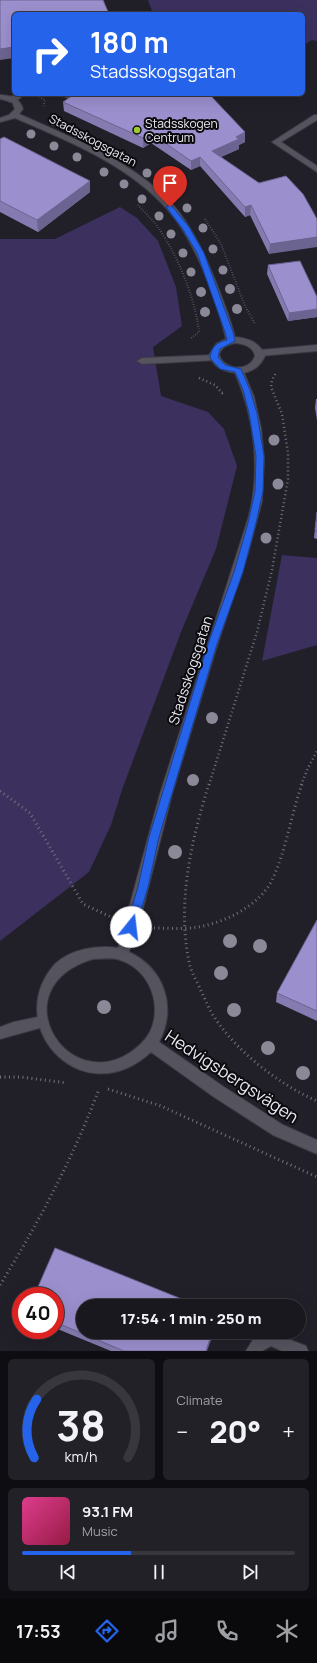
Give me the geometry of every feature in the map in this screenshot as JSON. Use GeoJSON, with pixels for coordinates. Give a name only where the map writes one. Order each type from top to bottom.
{"type":"FeatureCollection","features":[{"type":"Feature","properties":{"kind":"street"},"geometry":{"type":"LineString","coordinates":[[12,100],[18,96]]}},
{"type":"Feature","properties":{"kind":"street"},"geometry":{"type":"LineString","coordinates":[[69,96],[80,101]]}},
{"type":"Feature","properties":{"kind":"street"},"geometry":{"type":"LineString","coordinates":[[0,97],[12,100],[19,106],[15,115],[0,120]]}},
{"type":"Feature","properties":{"kind":"street","name":"Stadsskogsgatan"},"geometry":{"type":"LineString","coordinates":[[15,115],[112,163],[146,185],[170,207],[185,227],[201,253],[220,303],[231,341]]}},
{"type":"Feature","properties":{"kind":"street"},"geometry":{"type":"LineString","coordinates":[[315,166],[276,142],[317,117]]}},
{"type":"Feature","properties":{"kind":"street"},"geometry":{"type":"LineString","coordinates":[[231,341],[240,341],[251,344],[257,348],[260,353],[260,358],[257,364],[250,368],[238,370],[222,367],[214,358],[214,352],[217,347],[231,341]]}},
{"type":"Feature","properties":{"kind":"street"},"geometry":{"type":"LineString","coordinates":[[260,353],[317,348]]}},
{"type":"Feature","properties":{"kind":"street"},"geometry":{"type":"LineString","coordinates":[[142,361],[214,358]]}},
{"type":"Feature","properties":{"kind":"street","name":"Stadsskogsgatan"},"geometry":{"type":"LineString","coordinates":[[122,955],[143,887],[154,837],[212,644],[238,572],[259,491],[260,456],[253,413],[247,390],[238,370]]}},
{"type":"Feature","properties":{"kind":"street"},"geometry":{"type":"LineString","coordinates":[[93,953],[122,955],[142,967],[150,974],[160,993],[162,1014],[156,1034],[150,1044],[134,1058],[124,1063],[102,1068],[91,1068],[70,1062],[61,1056],[46,1041],[41,1033],[37,1014],[40,995],[44,985],[56,970],[73,959],[93,953]]}},
{"type":"Feature","properties":{"kind":"street"},"geometry":{"type":"LineString","coordinates":[[0,1033],[14,1028],[38,1023]]}},
{"type":"Feature","properties":{"kind":"street","name":"Hedvigsbergsvägen"},"geometry":{"type":"LineString","coordinates":[[150,1044],[219,1092],[278,1130],[317,1147]]}},
{"type":"Feature","properties":{"kind":"street"},"geometry":{"type":"LineString","coordinates":[[253,1351],[259,1343],[272,1339],[301,1351]]}},
{"type":"Feature","properties":{"kind":"path"},"geometry":{"type":"LineString","coordinates":[[134,202],[157,226],[170,247],[198,316],[199,332],[185,342],[183,349],[183,360],[188,377],[200,379],[215,385],[222,393],[271,387]]}},
{"type":"Feature","properties":{"kind":"path"},"geometry":{"type":"LineString","coordinates":[[0,791],[30,813],[83,904],[131,927],[185,928],[202,926],[230,917],[252,903],[270,883],[279,860],[304,778],[313,757],[317,752]]}},
{"type":"Feature","properties":{"kind":"path"},"geometry":{"type":"LineString","coordinates":[[0,1077],[21,1076],[68,1083]]}},
{"type":"Feature","properties":{"kind":"path"},"geometry":{"type":"LineString","coordinates":[[91,1086],[99,1087],[161,1106],[317,1177]]}},
{"type":"Feature","properties":{"kind":"path"},"geometry":{"type":"LineString","coordinates":[[0,1285],[26,1245],[57,1187],[86,1125],[99,1087]]}},
{"type":"Feature","properties":{"kind":"shaded area"},"geometry":{"type":"Polygon","coordinates":[[[148,0],[317,0],[317,41],[312,40],[305,45],[305,12],[152,12],[148,0]]]}},
{"type":"Feature","properties":{"kind":"shaded area"},"geometry":{"type":"Polygon","coordinates":[[[120,207],[137,218],[158,241],[176,287],[182,326],[153,347],[161,396],[208,412],[224,429],[237,466],[216,549],[181,632],[123,787],[111,825],[89,872],[0,941],[0,239],[55,239],[120,207]]]}},
{"type":"Feature","properties":{"kind":"shaded area"},"geometry":{"type":"Polygon","coordinates":[[[282,555],[317,558],[317,645],[262,661],[282,555]]]}},
{"type":"Feature","properties":{"kind":"building"},"geometry":{"type":"Polygon","coordinates":[[[0,0],[103,0],[108,12],[12,12],[12,47],[0,49],[0,0]]]}},
{"type":"Feature","properties":{"kind":"building"},"geometry":{"type":"Polygon","coordinates":[[[72,96],[211,96],[245,132],[236,137],[239,139],[212,151],[259,183],[286,176],[303,194],[317,219],[317,237],[270,244],[251,205],[245,207],[200,157],[191,161],[151,133],[143,138],[63,102],[72,96]]]}},
{"type":"Feature","properties":{"kind":"building"},"geometry":{"type":"Polygon","coordinates":[[[4,137],[90,181],[37,220],[0,201],[0,139],[4,137]]]}},
{"type":"Feature","properties":{"kind":"building"},"geometry":{"type":"Polygon","coordinates":[[[300,261],[317,297],[317,309],[289,313],[268,265],[300,261]]]}},
{"type":"Feature","properties":{"kind":"building"},"geometry":{"type":"Polygon","coordinates":[[[317,512],[317,531],[315,530],[317,512]]]}},
{"type":"Feature","properties":{"kind":"building"},"geometry":{"type":"Polygon","coordinates":[[[317,920],[317,1011],[277,993],[317,920]]]}},
{"type":"Feature","properties":{"kind":"building"},"geometry":{"type":"Polygon","coordinates":[[[55,1248],[182,1299],[76,1299],[76,1331],[64,1326],[64,1287],[38,1287],[55,1248]]]}},
{"type":"Feature","properties":{"kind":"building"},"geometry":{"type":"Polygon","coordinates":[[[95,1339],[210,1339],[206,1351],[124,1351],[95,1339]]]}},
{"type":"Feature","properties":{"kind":"place","name":"Stadsskogen Centrum"},"geometry":{"type":"Point","coordinates":[137,130]}},
{"type":"Feature","properties":{"kind":"route"},"geometry":{"type":"LineString","coordinates":[[131,927],[143,887],[154,837],[212,644],[238,572],[252,523],[259,491],[260,456],[253,413],[247,390],[238,370],[230,370],[222,367],[214,358],[215,349],[220,345],[231,341],[220,303],[201,253],[185,227],[170,207]]}}]}
